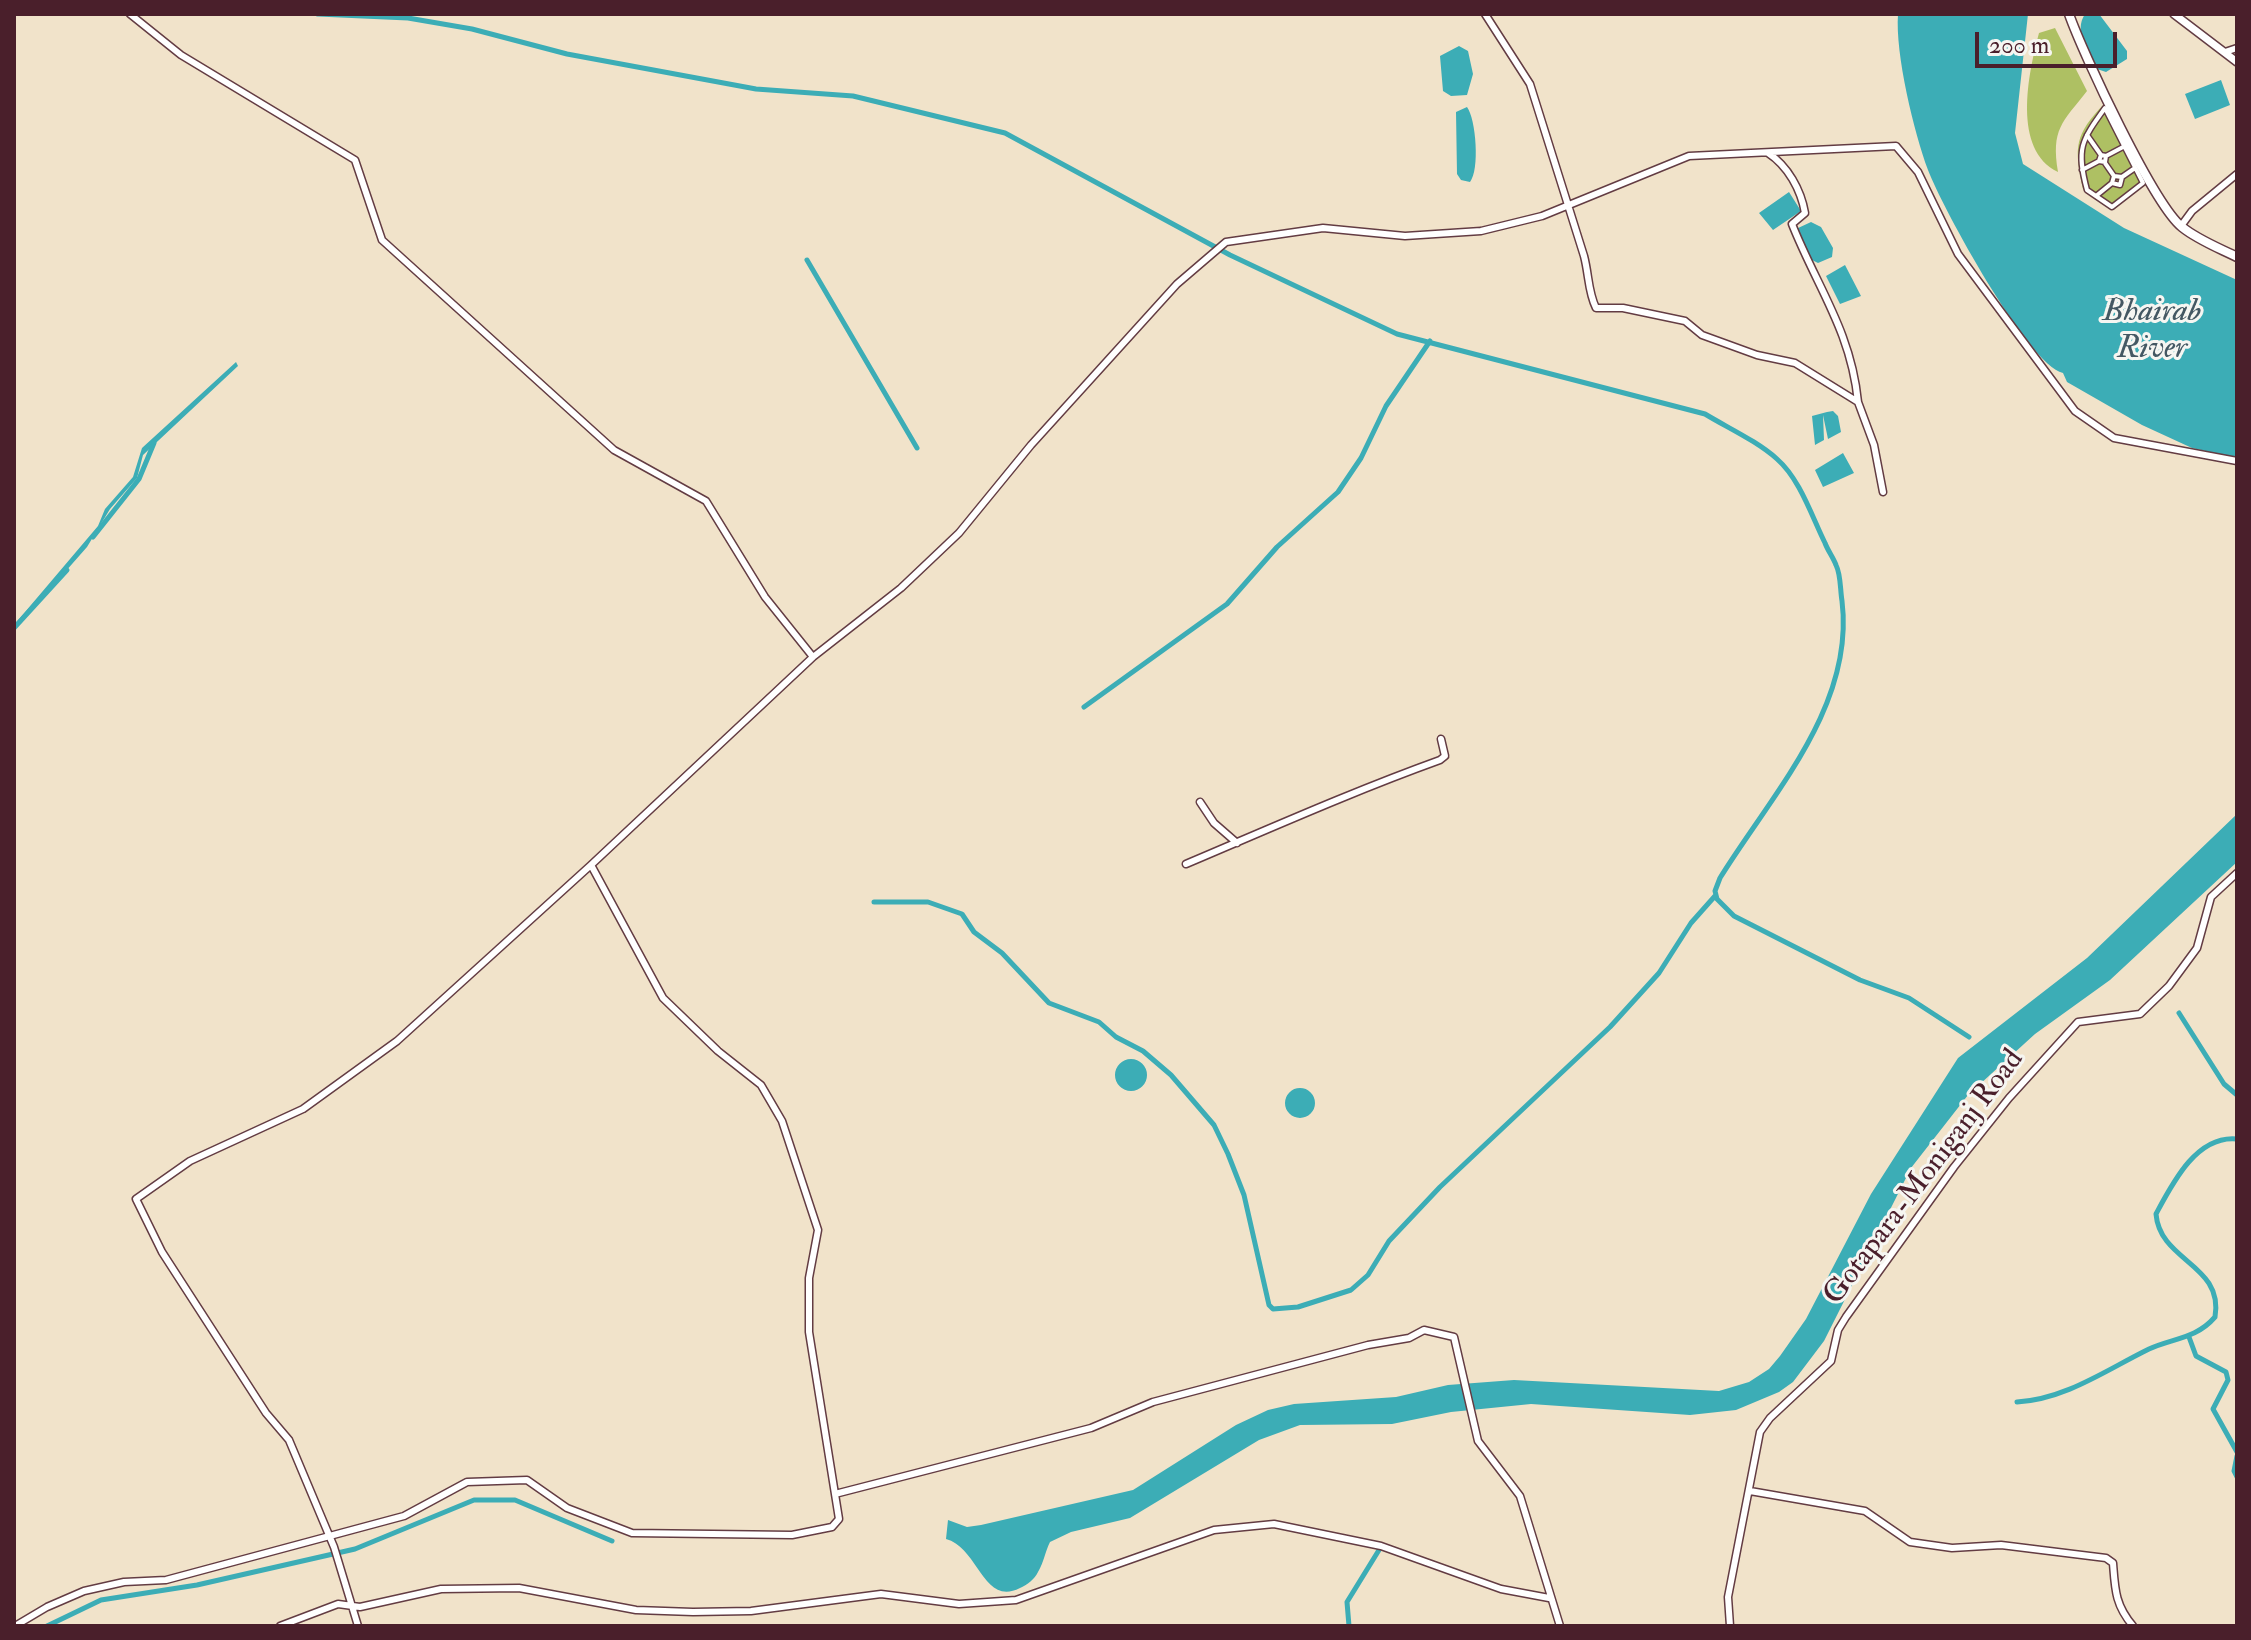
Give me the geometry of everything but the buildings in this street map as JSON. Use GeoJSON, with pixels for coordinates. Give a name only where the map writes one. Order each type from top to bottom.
{"type":"FeatureCollection","features":[{"type":"Feature","properties":{"kind":"main road"},"geometry":{"type":"LineString","coordinates":[[2069,14],[2123,128],[2160,197],[2181,226],[2237,257]]}},
{"type":"Feature","properties":{"kind":"street"},"geometry":{"type":"LineString","coordinates":[[130,14],[181,55],[355,160],[382,240],[614,450],[706,501],[765,597],[813,657]]}},
{"type":"Feature","properties":{"kind":"street"},"geometry":{"type":"LineString","coordinates":[[1485,14],[1530,84],[1586,264],[1588,292],[1596,308],[1623,308],[1685,321],[1702,335],[1757,355],[1795,363],[1858,402]]}},
{"type":"Feature","properties":{"kind":"street"},"geometry":{"type":"LineString","coordinates":[[2174,14],[2237,62]]}},
{"type":"Feature","properties":{"kind":"street"},"geometry":{"type":"LineString","coordinates":[[2225,52],[2237,48]]}},
{"type":"Feature","properties":{"kind":"street"},"geometry":{"type":"LineString","coordinates":[[2105,108],[2143,183],[2112,207],[2087,190],[2079,153],[2086,134],[2105,108]]}},
{"type":"Feature","properties":{"kind":"street"},"geometry":{"type":"LineString","coordinates":[[2086,134],[2114,176],[2112,183],[2096,197]]}},
{"type":"Feature","properties":{"kind":"street"},"geometry":{"type":"LineString","coordinates":[[2082,170],[2125,146]]}},
{"type":"Feature","properties":{"kind":"street"},"geometry":{"type":"LineString","coordinates":[[358,1626],[334,1547],[289,1440],[266,1413],[162,1252],[136,1199],[190,1161],[303,1109],[397,1041],[813,657],[901,588],[959,533],[1031,445],[1177,284],[1226,242],[1323,228],[1405,236],[1481,231],[1508,227],[1689,156],[1767,152],[1794,154],[1899,147],[1918,172],[1958,254],[2075,411],[2114,438],[2237,461]]}},
{"type":"Feature","properties":{"kind":"street"},"geometry":{"type":"LineString","coordinates":[[1767,152],[1787,170],[1804,205],[1805,213],[1792,224],[1834,308],[1856,381],[1858,402],[1874,445],[1883,492]]}},
{"type":"Feature","properties":{"kind":"street"},"geometry":{"type":"LineString","coordinates":[[2120,185],[2122,177],[2135,168]]}},
{"type":"Feature","properties":{"kind":"street"},"geometry":{"type":"LineString","coordinates":[[2181,226],[2192,211],[2237,174]]}},
{"type":"Feature","properties":{"kind":"street"},"geometry":{"type":"LineString","coordinates":[[2114,176],[2122,177]]}},
{"type":"Feature","properties":{"kind":"street"},"geometry":{"type":"LineString","coordinates":[[2112,183],[2120,185],[2127,195]]}},
{"type":"Feature","properties":{"kind":"street"},"geometry":{"type":"LineString","coordinates":[[1186,864],[1289,817],[1335,803],[1377,783],[1440,760],[1445,756],[1441,739]]}},
{"type":"Feature","properties":{"kind":"street"},"geometry":{"type":"LineString","coordinates":[[1200,802],[1214,823],[1237,843]]}},
{"type":"Feature","properties":{"kind":"street"},"geometry":{"type":"LineString","coordinates":[[15,1626],[47,1607],[84,1591],[124,1582],[166,1580],[404,1516],[467,1482],[527,1480],[567,1508],[632,1533],[739,1537],[792,1535],[832,1527],[839,1519],[809,1332],[809,1278],[818,1230],[782,1121],[761,1085],[718,1051],[663,998],[591,865]]}},
{"type":"Feature","properties":{"kind":"street","name":"Gotapara-Moniganj Road"},"geometry":{"type":"LineString","coordinates":[[1730,1626],[1728,1597],[1756,1448],[1765,1423],[1831,1361],[1838,1330],[1846,1317],[1954,1167],[2009,1098],[2078,1022],[2099,1017],[2130,1017],[2144,1012],[2197,948],[2211,897],[2237,873]]}},
{"type":"Feature","properties":{"kind":"street"},"geometry":{"type":"LineString","coordinates":[[835,1494],[1091,1428],[1153,1402],[1368,1345],[1409,1338],[1424,1330],[1454,1337],[1465,1374],[1474,1430],[1483,1450],[1520,1496],[1560,1626]]}},
{"type":"Feature","properties":{"kind":"street"},"geometry":{"type":"LineString","coordinates":[[1750,1491],[1865,1511],[1910,1542],[1952,1548],[2001,1545],[2106,1558],[2113,1563],[2113,1584],[2120,1609],[2133,1626]]}},
{"type":"Feature","properties":{"kind":"street"},"geometry":{"type":"LineString","coordinates":[[280,1626],[338,1604],[352,1606],[441,1589],[491,1587],[538,1591],[636,1610],[693,1612],[751,1611],[881,1594],[959,1604],[1016,1600],[1214,1530],[1274,1524],[1381,1546],[1501,1589],[1549,1598]]}},
{"type":"Feature","properties":{"kind":"green space"},"geometry":{"type":"Polygon","coordinates":[[[2055,28],[2087,91],[2060,127],[2056,146],[2058,172],[2044,161],[2034,147],[2027,110],[2039,33],[2055,28]]]}},
{"type":"Feature","properties":{"kind":"green space"},"geometry":{"type":"Polygon","coordinates":[[[2105,103],[2147,184],[2113,208],[2083,189],[2078,162],[2082,133],[2105,103]]]}},
{"type":"Feature","properties":{"kind":"water","name":"Bhairab River"},"geometry":{"type":"Polygon","coordinates":[[[1898,14],[2028,14],[2015,133],[2023,164],[2124,228],[2237,280],[2237,458],[2192,448],[2142,425],[2067,382],[2063,373],[2048,363],[2029,343],[1968,248],[1928,170],[1907,93],[1899,50],[1898,14]]]}},
{"type":"Feature","properties":{"kind":"water"},"geometry":{"type":"Polygon","coordinates":[[[2085,14],[2099,14],[2127,51],[2127,59],[2106,72],[2097,69],[2081,35],[2085,14]]]}},
{"type":"Feature","properties":{"kind":"water"},"geometry":{"type":"Polygon","coordinates":[[[1459,46],[1468,51],[1473,74],[1467,95],[1451,96],[1443,91],[1440,56],[1459,46]]]}},
{"type":"Feature","properties":{"kind":"water"},"geometry":{"type":"Polygon","coordinates":[[[2221,80],[2230,105],[2195,119],[2185,94],[2221,80]]]}},
{"type":"Feature","properties":{"kind":"water"},"geometry":{"type":"Polygon","coordinates":[[[1467,107],[1476,144],[1475,167],[1470,182],[1461,180],[1457,174],[1456,112],[1467,107]]]}},
{"type":"Feature","properties":{"kind":"water"},"geometry":{"type":"Polygon","coordinates":[[[1789,192],[1801,211],[1773,230],[1759,213],[1789,192]]]}},
{"type":"Feature","properties":{"kind":"water"},"geometry":{"type":"Polygon","coordinates":[[[1811,222],[1821,227],[1833,248],[1832,257],[1818,263],[1808,258],[1796,229],[1811,222]]]}},
{"type":"Feature","properties":{"kind":"water"},"geometry":{"type":"Polygon","coordinates":[[[1845,265],[1861,296],[1840,304],[1826,276],[1845,265]]]}},
{"type":"Feature","properties":{"kind":"water"},"geometry":{"type":"Polygon","coordinates":[[[236,362],[238,366],[143,455],[137,478],[110,509],[87,547],[14,630],[14,625],[98,526],[105,509],[133,477],[142,448],[236,362]]]}},
{"type":"Feature","properties":{"kind":"water"},"geometry":{"type":"Polygon","coordinates":[[[1833,411],[1838,416],[1841,432],[1828,439],[1823,415],[1824,440],[1815,445],[1812,416],[1833,411]]]}},
{"type":"Feature","properties":{"kind":"water"},"geometry":{"type":"Polygon","coordinates":[[[1843,453],[1854,473],[1823,487],[1815,470],[1843,453]]]}},
{"type":"Feature","properties":{"kind":"water"},"geometry":{"type":"Polygon","coordinates":[[[2237,814],[2237,862],[2110,980],[2035,1034],[1968,1095],[1911,1168],[1824,1341],[1793,1382],[1779,1392],[1736,1410],[1690,1415],[1531,1404],[1451,1412],[1392,1424],[1300,1425],[1259,1440],[1130,1518],[1071,1532],[1050,1542],[1035,1577],[1023,1587],[1008,1592],[997,1590],[957,1544],[946,1539],[948,1520],[967,1527],[981,1525],[1133,1490],[1236,1425],[1268,1410],[1294,1404],[1396,1397],[1448,1385],[1514,1380],[1719,1391],[1749,1382],[1769,1369],[1806,1319],[1871,1194],[1958,1058],[2087,958],[2237,814]]]}},
{"type":"Feature","properties":{"kind":"water"},"geometry":{"type":"Polygon","coordinates":[[[1131,1059],[1142,1064],[1147,1075],[1142,1086],[1131,1091],[1120,1086],[1115,1075],[1120,1064],[1131,1059]]]}},
{"type":"Feature","properties":{"kind":"water"},"geometry":{"type":"Polygon","coordinates":[[[1300,1088],[1306,1089],[1314,1097],[1314,1109],[1306,1117],[1300,1118],[1294,1117],[1286,1109],[1285,1103],[1286,1097],[1294,1089],[1300,1088]]]}},
{"type":"Feature","properties":{"kind":"waterway"},"geometry":{"type":"LineString","coordinates":[[318,14],[408,18],[472,29],[567,54],[756,89],[853,96],[1005,133],[1230,255],[1397,334],[1705,414],[1769,452],[1792,477],[1835,562],[1842,601],[1843,640],[1836,677],[1823,713],[1785,781],[1720,878],[1715,891],[1717,899],[1734,916],[1860,980],[1909,998],[1969,1037]]}},
{"type":"Feature","properties":{"kind":"waterway"},"geometry":{"type":"LineString","coordinates":[[807,260],[917,448]]}},
{"type":"Feature","properties":{"kind":"waterway"},"geometry":{"type":"LineString","coordinates":[[1084,707],[1227,604],[1277,547],[1338,492],[1361,458],[1386,406],[1430,341]]}},
{"type":"Feature","properties":{"kind":"waterway"},"geometry":{"type":"LineString","coordinates":[[93,537],[139,479],[154,443]]}},
{"type":"Feature","properties":{"kind":"waterway"},"geometry":{"type":"LineString","coordinates":[[14,628],[67,570]]}},
{"type":"Feature","properties":{"kind":"waterway"},"geometry":{"type":"LineString","coordinates":[[874,902],[928,902],[962,914],[974,932],[1002,953],[1049,1003],[1099,1022],[1116,1037],[1143,1051],[1171,1075],[1214,1125],[1228,1154],[1244,1195],[1269,1305],[1273,1309],[1298,1307],[1351,1290],[1368,1275],[1389,1241],[1440,1187],[1610,1027],[1659,973],[1691,923],[1715,896]]}},
{"type":"Feature","properties":{"kind":"waterway"},"geometry":{"type":"LineString","coordinates":[[2179,1013],[2224,1084],[2237,1095]]}},
{"type":"Feature","properties":{"kind":"waterway"},"geometry":{"type":"LineString","coordinates":[[2017,1402],[2035,1400],[2069,1389],[2149,1349],[2192,1334],[2215,1317],[2215,1299],[2210,1285],[2168,1243],[2160,1230],[2156,1214],[2170,1188],[2198,1153],[2223,1140],[2237,1139]]}},
{"type":"Feature","properties":{"kind":"waterway"},"geometry":{"type":"LineString","coordinates":[[2189,1337],[2196,1356],[2226,1372],[2228,1380],[2213,1409],[2237,1452]]}},
{"type":"Feature","properties":{"kind":"waterway"},"geometry":{"type":"LineString","coordinates":[[2237,1456],[2234,1471],[2237,1477]]}},
{"type":"Feature","properties":{"kind":"waterway"},"geometry":{"type":"LineString","coordinates":[[47,1626],[101,1600],[197,1585],[355,1549],[474,1500],[515,1500],[612,1541]]}},
{"type":"Feature","properties":{"kind":"waterway"},"geometry":{"type":"LineString","coordinates":[[1349,1626],[1347,1602],[1379,1550]]}}]}
